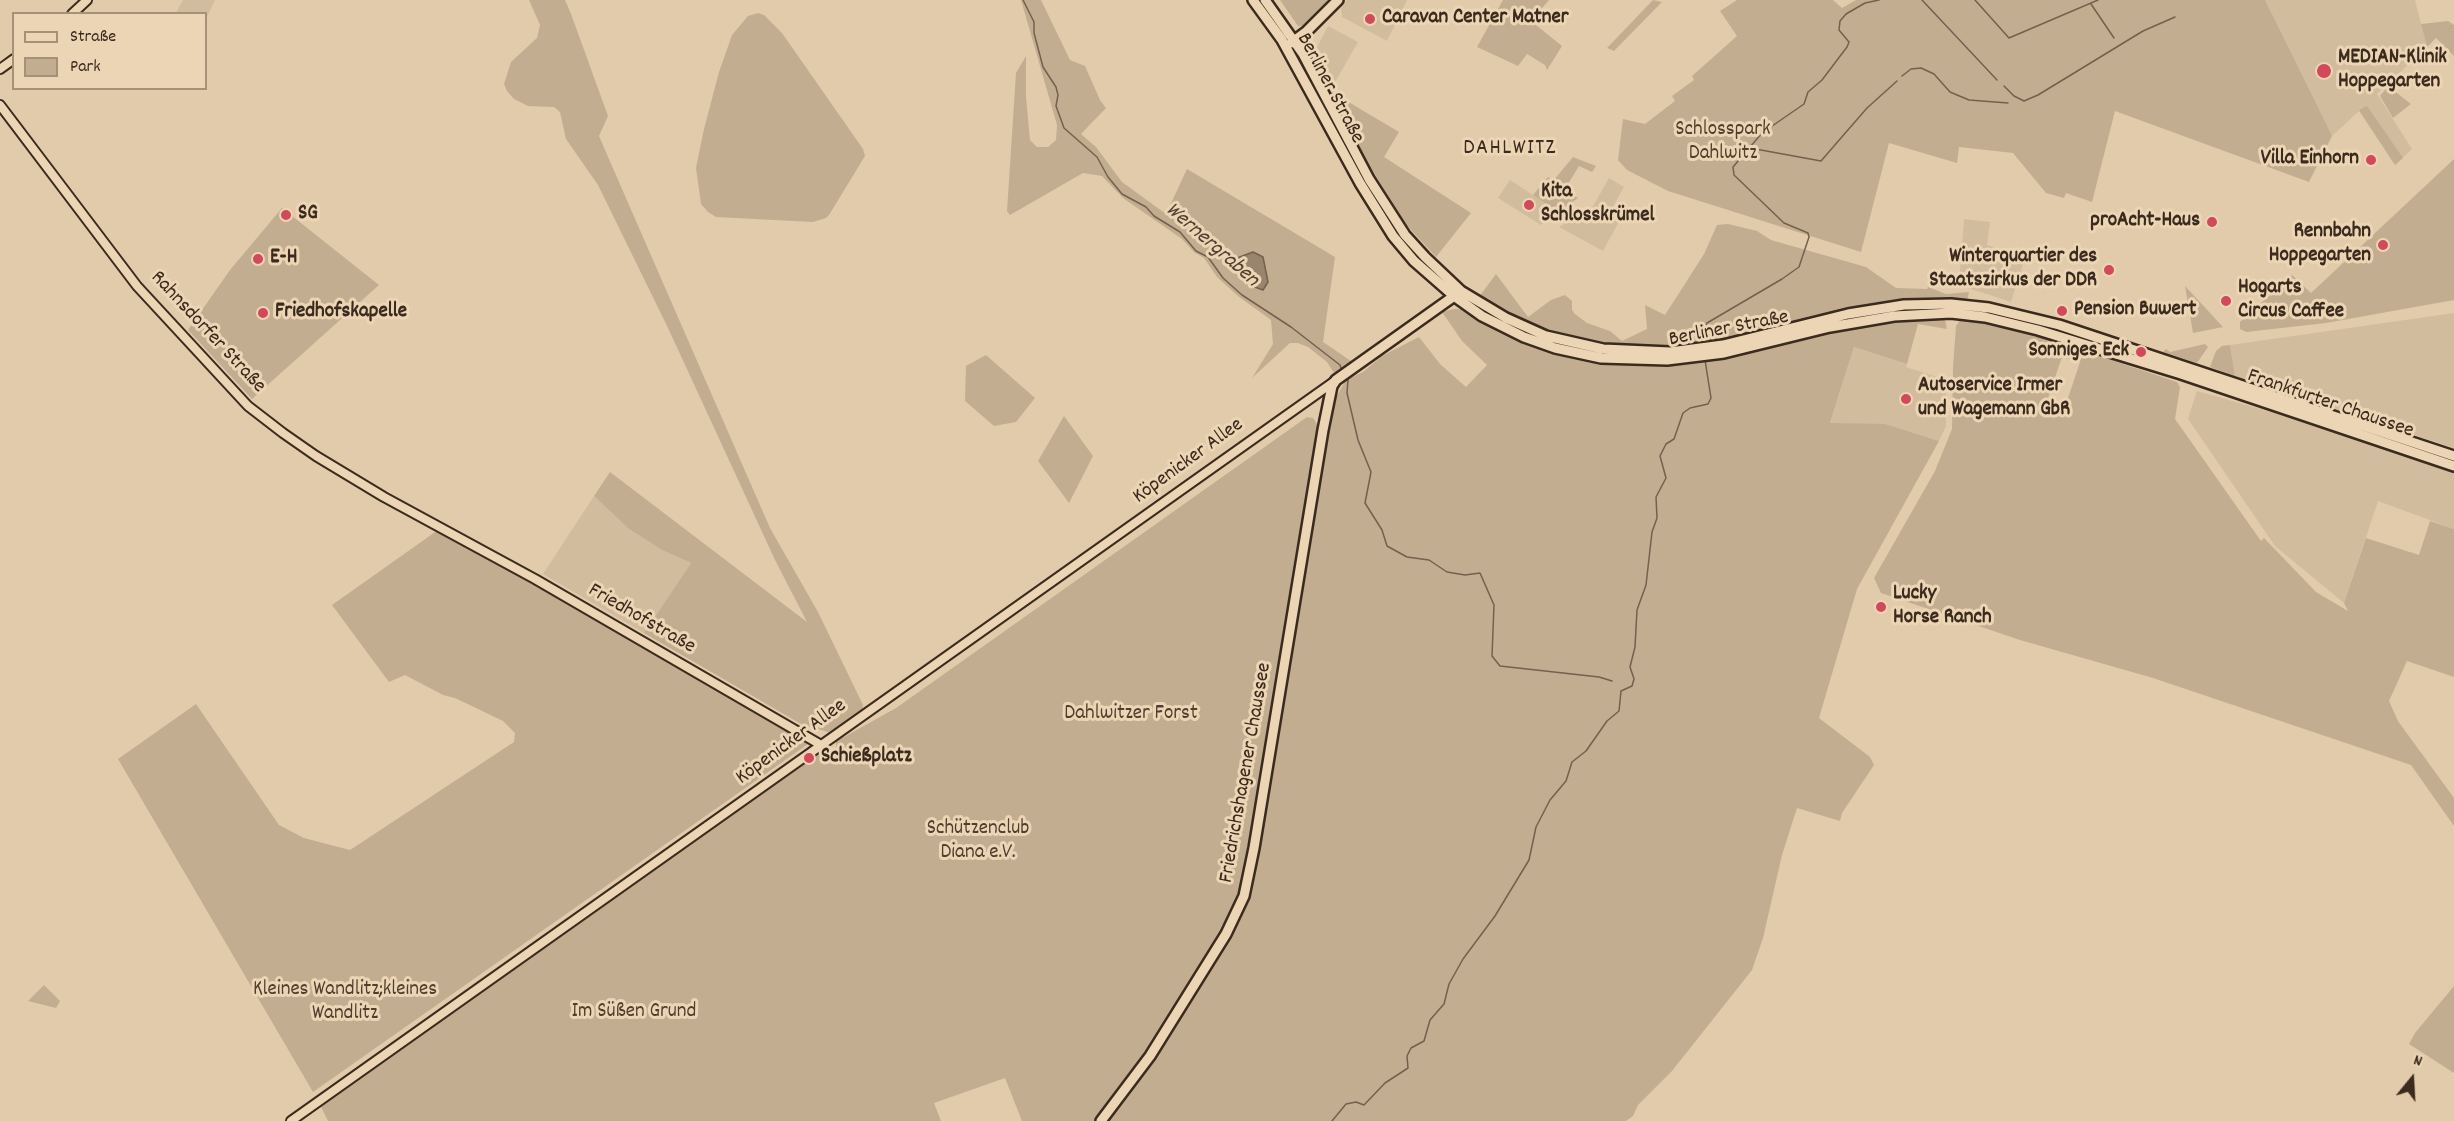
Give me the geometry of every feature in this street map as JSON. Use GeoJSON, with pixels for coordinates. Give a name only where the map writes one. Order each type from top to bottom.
{"type":"FeatureCollection","features":[{"type":"Feature","properties":{"kind":"main road","name":"Berliner Straße"},"geometry":{"type":"LineString","coordinates":[[1253,0],[1290,43],[1318,81],[1388,212],[1458,294],[1506,318],[1567,342],[1623,351],[1689,354],[1724,349],[1875,309],[1913,304],[1951,309],[1989,308],[2029,317],[2197,375]]}},
{"type":"Feature","properties":{"kind":"main road","name":"Berliner Straße"},"geometry":{"type":"LineString","coordinates":[[1265,0],[1290,43]]}},
{"type":"Feature","properties":{"kind":"main road"},"geometry":{"type":"LineString","coordinates":[[1290,43],[1338,0]]}},
{"type":"Feature","properties":{"kind":"main road"},"geometry":{"type":"LineString","coordinates":[[1336,380],[1458,294]]}},
{"type":"Feature","properties":{"kind":"main road","name":"Frankfurter Chaussee"},"geometry":{"type":"LineString","coordinates":[[2197,375],[2454,456]]}},
{"type":"Feature","properties":{"kind":"main road","name":"Frankfurter Chaussee"},"geometry":{"type":"LineString","coordinates":[[2197,375],[2454,466]]}},
{"type":"Feature","properties":{"kind":"main road","name":"Friedrichshagener Chaussee"},"geometry":{"type":"LineString","coordinates":[[1101,1121],[1156,1046],[1231,926],[1244,896],[1256,836],[1329,394],[1336,380]]}},
{"type":"Feature","properties":{"kind":"street"},"geometry":{"type":"LineString","coordinates":[[74,12],[87,0]]}},
{"type":"Feature","properties":{"kind":"street","name":"Rahnsdorfer Straße"},"geometry":{"type":"LineString","coordinates":[[0,105],[137,286],[248,406],[315,456],[441,528]]}},
{"type":"Feature","properties":{"kind":"street","name":"Köpenicker Allee"},"geometry":{"type":"LineString","coordinates":[[291,1121],[1336,380]]}},
{"type":"Feature","properties":{"kind":"street"},"geometry":{"type":"LineString","coordinates":[[1315,395],[1329,394]]}},
{"type":"Feature","properties":{"kind":"street","name":"Friedhofstraße"},"geometry":{"type":"LineString","coordinates":[[441,528],[535,579],[821,745]]}},
{"type":"Feature","properties":{"kind":"shaded area"},"geometry":{"type":"Polygon","coordinates":[[[183,0],[215,0],[207,17],[207,12],[177,12],[183,0]]]}},
{"type":"Feature","properties":{"kind":"shaded area"},"geometry":{"type":"Polygon","coordinates":[[[1347,0],[1407,0],[1387,41],[1342,17],[1341,8],[1347,0]]]}},
{"type":"Feature","properties":{"kind":"shaded area","name":"MEDIAN-Klinik Hoppegarten"},"geometry":{"type":"Polygon","coordinates":[[[2265,0],[2415,0],[2427,47],[2377,94],[2412,149],[2395,165],[2359,111],[2290,175],[2271,12],[2265,0]]]}},
{"type":"Feature","properties":{"kind":"shaded area"},"geometry":{"type":"Polygon","coordinates":[[[1328,26],[1358,42],[1330,91],[1312,57],[1328,26]]]}},
{"type":"Feature","properties":{"kind":"shaded area"},"geometry":{"type":"Polygon","coordinates":[[[1609,178],[1624,187],[1611,210],[1622,216],[1603,251],[1559,227],[1592,208],[1609,178]]]}},
{"type":"Feature","properties":{"kind":"shaded area","name":"Kita Schlosskrümel"},"geometry":{"type":"Polygon","coordinates":[[[1510,180],[1559,212],[1541,225],[1498,198],[1510,180]]]}},
{"type":"Feature","properties":{"kind":"shaded area"},"geometry":{"type":"Polygon","coordinates":[[[1964,219],[1990,222],[1987,245],[2025,258],[2011,302],[1959,285],[1964,219]]]}},
{"type":"Feature","properties":{"kind":"shaded area"},"geometry":{"type":"Polygon","coordinates":[[[1253,252],[1263,257],[1268,282],[1263,290],[1249,285],[1236,272],[1237,258],[1253,252]]]}},
{"type":"Feature","properties":{"kind":"shaded area"},"geometry":{"type":"Polygon","coordinates":[[[2454,313],[2454,448],[2235,376],[2230,345],[2454,313]]]}},
{"type":"Feature","properties":{"kind":"shaded area"},"geometry":{"type":"Polygon","coordinates":[[[1854,347],[1907,364],[1906,367],[1946,380],[1946,426],[1939,441],[1885,425],[1830,424],[1854,347]]]}},
{"type":"Feature","properties":{"kind":"shaded area"},"geometry":{"type":"Polygon","coordinates":[[[2197,391],[2271,412],[2454,473],[2454,529],[2378,501],[2344,603],[2275,546],[2188,419],[2197,391]]]}},
{"type":"Feature","properties":{"kind":"shaded area"},"geometry":{"type":"Polygon","coordinates":[[[594,496],[629,529],[662,550],[691,563],[644,633],[543,574],[594,496]]]}},
{"type":"Feature","properties":{"kind":"green space"},"geometry":{"type":"Polygon","coordinates":[[[529,0],[565,0],[571,14],[608,116],[599,136],[770,528],[818,612],[863,705],[862,713],[839,730],[836,728],[831,733],[801,724],[644,633],[691,563],[662,550],[629,529],[594,496],[610,472],[807,622],[775,560],[668,328],[598,185],[566,139],[560,112],[554,107],[528,106],[514,99],[507,91],[504,84],[511,62],[537,38],[540,25],[529,0]]]}},
{"type":"Feature","properties":{"kind":"green space"},"geometry":{"type":"Polygon","coordinates":[[[1021,0],[1041,0],[1070,60],[1085,66],[1106,108],[1081,134],[1096,147],[1122,182],[1166,214],[1187,169],[1335,257],[1323,342],[1351,361],[1334,373],[1327,362],[1308,347],[1290,343],[1252,378],[1273,344],[1271,320],[1217,277],[1204,258],[1194,252],[1182,239],[1123,198],[1102,176],[1083,173],[1010,215],[1007,211],[1016,73],[1026,56],[1026,97],[1030,140],[1037,147],[1048,147],[1056,140],[1057,125],[1021,0]]]}},
{"type":"Feature","properties":{"kind":"green space"},"geometry":{"type":"Polygon","coordinates":[[[1280,0],[1330,0],[1303,26],[1298,26],[1280,0]]]}},
{"type":"Feature","properties":{"kind":"green space"},"geometry":{"type":"Polygon","coordinates":[[[1503,0],[1549,0],[1531,21],[1562,46],[1547,70],[1545,65],[1527,54],[1518,66],[1477,47],[1503,0]]]}},
{"type":"Feature","properties":{"kind":"green space"},"geometry":{"type":"Polygon","coordinates":[[[1653,0],[1662,2],[1614,51],[1607,48],[1653,0]]]}},
{"type":"Feature","properties":{"kind":"green space","name":"Schlosspark Dahlwitz"},"geometry":{"type":"Polygon","coordinates":[[[1737,0],[1833,0],[1842,8],[1856,0],[2265,0],[2332,136],[2309,182],[2115,111],[2092,202],[2066,193],[2064,198],[2046,193],[2013,153],[1959,147],[1957,163],[1889,143],[1861,252],[1668,191],[1627,170],[1618,160],[1623,119],[1645,124],[1675,101],[1672,96],[1694,80],[1692,76],[1737,36],[1720,11],[1737,0]]]}},
{"type":"Feature","properties":{"kind":"green space"},"geometry":{"type":"Polygon","coordinates":[[[758,13],[764,15],[782,33],[863,149],[865,156],[829,215],[813,222],[716,217],[701,204],[696,168],[719,72],[732,35],[748,16],[758,13]]]}},
{"type":"Feature","properties":{"kind":"green space"},"geometry":{"type":"Polygon","coordinates":[[[2448,21],[2454,25],[2454,56],[2436,38],[2427,47],[2421,24],[2448,21]]]}},
{"type":"Feature","properties":{"kind":"green space"},"geometry":{"type":"Polygon","coordinates":[[[2388,86],[2411,104],[2393,118],[2380,96],[2388,86]]]}},
{"type":"Feature","properties":{"kind":"green space"},"geometry":{"type":"Polygon","coordinates":[[[1330,91],[1399,132],[1384,157],[1471,213],[1436,257],[1402,220],[1356,143],[1330,91]]]}},
{"type":"Feature","properties":{"kind":"green space"},"geometry":{"type":"Polygon","coordinates":[[[2367,106],[2403,158],[2395,165],[2359,110],[2367,106]]]}},
{"type":"Feature","properties":{"kind":"green space"},"geometry":{"type":"Polygon","coordinates":[[[1573,157],[1596,166],[1592,172],[1579,166],[1565,189],[1578,198],[1559,212],[1533,195],[1548,177],[1553,181],[1573,157]]]}},
{"type":"Feature","properties":{"kind":"green space"},"geometry":{"type":"Polygon","coordinates":[[[2454,159],[2454,300],[2326,323],[2246,332],[2240,329],[2240,322],[2292,275],[2311,293],[2454,159]]]}},
{"type":"Feature","properties":{"kind":"green space"},"geometry":{"type":"Polygon","coordinates":[[[282,208],[379,285],[252,399],[188,330],[230,270],[282,208]]]}},
{"type":"Feature","properties":{"kind":"green space"},"geometry":{"type":"Polygon","coordinates":[[[1728,224],[1757,231],[1771,240],[1866,267],[1896,288],[1927,289],[1928,287],[1946,294],[1969,292],[1967,301],[1888,302],[1777,325],[1733,339],[1664,348],[1604,345],[1557,334],[1520,320],[1479,297],[1496,274],[1528,317],[1551,300],[1565,295],[1572,301],[1572,310],[1575,314],[1587,323],[1610,331],[1622,341],[1647,329],[1645,305],[1665,315],[1704,254],[1717,225],[1728,224]]]}},
{"type":"Feature","properties":{"kind":"green space"},"geometry":{"type":"Polygon","coordinates":[[[2185,286],[2223,327],[2193,333],[2185,286]]]}},
{"type":"Feature","properties":{"kind":"green space"},"geometry":{"type":"Polygon","coordinates":[[[1462,309],[1500,331],[1543,348],[1601,361],[1641,365],[1713,359],[1878,321],[1943,318],[1945,320],[1947,329],[1918,324],[1907,364],[1854,347],[1830,423],[1885,424],[1939,441],[1857,589],[1819,718],[1870,757],[1874,765],[1842,813],[1840,821],[1797,808],[1782,855],[1763,938],[1752,970],[1672,1071],[1638,1105],[1633,1116],[1626,1121],[1104,1121],[1241,910],[1325,430],[1330,430],[1335,399],[1346,380],[1363,372],[1382,356],[1419,337],[1440,364],[1466,387],[1487,365],[1462,341],[1442,312],[1462,309]]]}},
{"type":"Feature","properties":{"kind":"green space"},"geometry":{"type":"Polygon","coordinates":[[[1960,320],[2018,328],[2066,342],[2066,345],[2177,382],[2180,387],[2175,419],[2261,541],[2264,538],[2316,592],[2348,611],[2344,603],[2366,538],[2419,555],[2430,521],[2454,529],[2454,677],[2407,661],[2389,701],[2398,721],[2454,798],[2454,826],[2411,765],[2153,678],[2020,640],[1881,593],[1874,578],[1935,471],[1952,429],[1956,326],[1960,320]],[[2062,357],[2048,398],[2066,404],[2080,362],[2062,357]]]}},
{"type":"Feature","properties":{"kind":"green space"},"geometry":{"type":"Polygon","coordinates":[[[2205,344],[2208,347],[2197,363],[2163,352],[2166,349],[2170,352],[2205,344]]]}},
{"type":"Feature","properties":{"kind":"green space"},"geometry":{"type":"Polygon","coordinates":[[[2230,345],[2235,376],[2210,367],[2216,351],[2222,346],[2230,345]]]}},
{"type":"Feature","properties":{"kind":"green space"},"geometry":{"type":"Polygon","coordinates":[[[986,355],[1035,398],[1016,422],[994,426],[965,401],[966,366],[986,355]]]}},
{"type":"Feature","properties":{"kind":"green space"},"geometry":{"type":"Polygon","coordinates":[[[1064,416],[1093,456],[1069,503],[1038,461],[1064,416]]]}},
{"type":"Feature","properties":{"kind":"green space","name":"Dahlwitzer Forst"},"geometry":{"type":"Polygon","coordinates":[[[1307,417],[1313,418],[1320,429],[1244,886],[1233,917],[1144,1061],[1098,1121],[1022,1121],[1005,1078],[934,1103],[941,1121],[328,1121],[319,1103],[821,749],[832,754],[836,749],[838,734],[844,737],[896,708],[1307,417]]]}},
{"type":"Feature","properties":{"kind":"green space","name":"Kleines Wandlitz;kleines Wandlitz"},"geometry":{"type":"Polygon","coordinates":[[[438,530],[638,642],[806,740],[808,744],[313,1092],[118,759],[196,704],[279,825],[304,838],[350,850],[514,742],[515,733],[503,721],[455,698],[443,695],[405,675],[389,682],[332,605],[438,530]]]}},
{"type":"Feature","properties":{"kind":"green space"},"geometry":{"type":"Polygon","coordinates":[[[44,985],[60,1001],[56,1008],[28,1001],[44,985]]]}},
{"type":"Feature","properties":{"kind":"green space"},"geometry":{"type":"Polygon","coordinates":[[[2454,986],[2454,1073],[2409,1044],[2415,1033],[2454,986]]]}},
{"type":"Feature","properties":{"kind":"waterway","name":"Wernergraben"},"geometry":{"type":"LineString","coordinates":[[1023,0],[1034,22],[1034,33],[1043,67],[1056,87],[1058,95],[1056,106],[1064,128],[1097,157],[1108,177],[1122,194],[1146,207],[1154,216],[1180,232],[1196,251],[1208,257],[1223,278],[1242,295],[1291,327],[1340,365],[1342,371]]}},
{"type":"Feature","properties":{"kind":"waterway"},"geometry":{"type":"LineString","coordinates":[[1704,343],[1703,333],[1707,323],[1799,267],[1809,237],[1808,233],[1784,223],[1734,175],[1733,167],[1762,133],[1804,104],[1808,92],[1822,80],[1847,47],[1849,42],[1839,30],[1840,21],[1846,14],[1865,3],[1879,0]]}},
{"type":"Feature","properties":{"kind":"waterway"},"geometry":{"type":"LineString","coordinates":[[1922,0],[1997,80]]}},
{"type":"Feature","properties":{"kind":"waterway"},"geometry":{"type":"LineString","coordinates":[[1975,0],[2009,38],[2098,0]]}},
{"type":"Feature","properties":{"kind":"waterway"},"geometry":{"type":"LineString","coordinates":[[2091,4],[2114,38]]}},
{"type":"Feature","properties":{"kind":"waterway"},"geometry":{"type":"LineString","coordinates":[[2004,86],[2014,96],[2024,101],[2038,95],[2143,31],[2175,17]]}},
{"type":"Feature","properties":{"kind":"waterway"},"geometry":{"type":"LineString","coordinates":[[1902,76],[1911,69],[1921,68],[1934,74],[1950,92],[1969,100],[2008,103]]}},
{"type":"Feature","properties":{"kind":"waterway"},"geometry":{"type":"LineString","coordinates":[[1750,148],[1821,161],[1867,108],[1897,81]]}},
{"type":"Feature","properties":{"kind":"waterway"},"geometry":{"type":"LineString","coordinates":[[1332,1121],[1346,1104],[1356,1102],[1364,1105],[1385,1083],[1408,1068],[1407,1056],[1411,1048],[1424,1041],[1430,1020],[1444,1004],[1449,984],[1463,959],[1495,916],[1529,860],[1536,827],[1550,800],[1566,781],[1572,762],[1586,751],[1607,721],[1619,711],[1621,691],[1632,686],[1634,679],[1630,667],[1635,647],[1637,610],[1646,585],[1652,532],[1657,518],[1656,497],[1666,478],[1660,456],[1666,444],[1674,439],[1683,413],[1690,408],[1708,404],[1711,398],[1705,360]]}},
{"type":"Feature","properties":{"kind":"waterway","name":"Wernergraben"},"geometry":{"type":"LineString","coordinates":[[1348,380],[1347,393],[1358,440],[1371,472],[1365,503],[1382,530],[1387,546],[1407,557],[1429,560],[1447,572],[1465,575],[1480,573],[1494,605],[1492,656],[1500,666],[1599,677],[1612,681]]}},
{"type":"Feature","properties":{"kind":"place","name":"Caravan Center Matner"},"geometry":{"type":"Point","coordinates":[1370,19]}},
{"type":"Feature","properties":{"kind":"place","name":"MEDIAN-Klinik Hoppegarten"},"geometry":{"type":"Point","coordinates":[2324,71]}},
{"type":"Feature","properties":{"kind":"place","name":"Villa Einhorn"},"geometry":{"type":"Point","coordinates":[2371,160]}},
{"type":"Feature","properties":{"kind":"place","name":"Kita Schlosskrümel"},"geometry":{"type":"Point","coordinates":[1529,205]}},
{"type":"Feature","properties":{"kind":"place","name":"SG"},"geometry":{"type":"Point","coordinates":[286,215]}},
{"type":"Feature","properties":{"kind":"place","name":"proAcht-Haus"},"geometry":{"type":"Point","coordinates":[2212,222]}},
{"type":"Feature","properties":{"kind":"place","name":"Rennbahn Hoppegarten"},"geometry":{"type":"Point","coordinates":[2383,245]}},
{"type":"Feature","properties":{"kind":"place","name":"E-H"},"geometry":{"type":"Point","coordinates":[258,259]}},
{"type":"Feature","properties":{"kind":"place","name":"Winterquartier des Staatszirkus der DDR"},"geometry":{"type":"Point","coordinates":[2109,270]}},
{"type":"Feature","properties":{"kind":"place","name":"Hogarts Circus Caffee"},"geometry":{"type":"Point","coordinates":[2226,301]}},
{"type":"Feature","properties":{"kind":"place","name":"Pension Buwert"},"geometry":{"type":"Point","coordinates":[2062,311]}},
{"type":"Feature","properties":{"kind":"place","name":"Friedhofskapelle"},"geometry":{"type":"Point","coordinates":[263,313]}},
{"type":"Feature","properties":{"kind":"place","name":"Sonniges Eck"},"geometry":{"type":"Point","coordinates":[2141,352]}},
{"type":"Feature","properties":{"kind":"place","name":"Autoservice Irmer und Wagemann GbR"},"geometry":{"type":"Point","coordinates":[1906,399]}},
{"type":"Feature","properties":{"kind":"place","name":"Lucky Horse Ranch"},"geometry":{"type":"Point","coordinates":[1881,607]}},
{"type":"Feature","properties":{"kind":"place","name":"Schießplatz"},"geometry":{"type":"Point","coordinates":[809,758]}},
{"type":"Feature","properties":{"kind":"district","name":"DAHLWITZ"},"geometry":{"type":"Point","coordinates":[1510,150]}},
{"type":"Feature","properties":{"kind":"park label","name":"Schützenclub Diana e.V."},"geometry":{"type":"Point","coordinates":[978,842]}},
{"type":"Feature","properties":{"kind":"park label","name":"Im Süßen Grund"},"geometry":{"type":"Point","coordinates":[634,1013]}}]}
